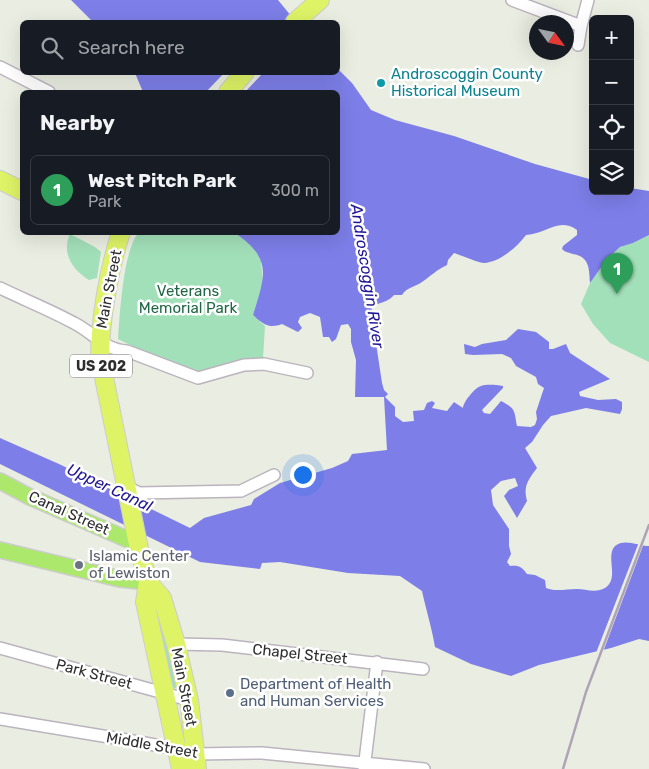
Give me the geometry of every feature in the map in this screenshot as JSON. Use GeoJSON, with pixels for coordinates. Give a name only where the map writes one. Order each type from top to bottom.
{"type":"FeatureCollection","features":[{"type":"Feature","properties":{"kind":"highway"},"geometry":{"type":"LineString","coordinates":[[290,20],[311,3]]}},
{"type":"Feature","properties":{"kind":"highway"},"geometry":{"type":"LineString","coordinates":[[297,20],[311,3]]}},
{"type":"Feature","properties":{"kind":"highway"},"geometry":{"type":"LineString","coordinates":[[0,180],[20,190]]}},
{"type":"Feature","properties":{"kind":"highway","name":"Main Street"},"geometry":{"type":"LineString","coordinates":[[118,235],[100,340],[102,372],[148,582],[145,602],[181,769]]}},
{"type":"Feature","properties":{"kind":"highway","name":"Main Street"},"geometry":{"type":"LineString","coordinates":[[148,582],[162,598],[176,644],[189,700],[196,762]]}},
{"type":"Feature","properties":{"kind":"main road","name":"Canal Street"},"geometry":{"type":"LineString","coordinates":[[0,481],[30,497],[137,538]]}},
{"type":"Feature","properties":{"kind":"main road"},"geometry":{"type":"LineString","coordinates":[[0,550],[120,579],[148,582]]}},
{"type":"Feature","properties":{"kind":"street"},"geometry":{"type":"LineString","coordinates":[[512,0],[581,26]]}},
{"type":"Feature","properties":{"kind":"street"},"geometry":{"type":"LineString","coordinates":[[578,45],[588,0]]}},
{"type":"Feature","properties":{"kind":"street"},"geometry":{"type":"LineString","coordinates":[[0,67],[45,90]]}},
{"type":"Feature","properties":{"kind":"street"},"geometry":{"type":"LineString","coordinates":[[0,288],[72,322],[108,347],[117,351],[128,351],[198,378],[244,365],[264,364],[306,373]]}},
{"type":"Feature","properties":{"kind":"street"},"geometry":{"type":"LineString","coordinates":[[128,491],[139,493],[241,491],[274,475]]}},
{"type":"Feature","properties":{"kind":"street","name":"Chapel Street"},"geometry":{"type":"LineString","coordinates":[[176,644],[222,645],[423,669]]}},
{"type":"Feature","properties":{"kind":"street","name":"Park Street"},"geometry":{"type":"LineString","coordinates":[[0,648],[189,700]]}},
{"type":"Feature","properties":{"kind":"street"},"geometry":{"type":"LineString","coordinates":[[365,766],[377,662]]}},
{"type":"Feature","properties":{"kind":"street","name":"Middle Street"},"geometry":{"type":"LineString","coordinates":[[0,719],[177,749],[196,762],[262,753],[365,766],[424,769]]}},
{"type":"Feature","properties":{"kind":"green space"},"geometry":{"type":"Polygon","coordinates":[[[70,235],[72,235],[101,252],[97,278],[89,280],[70,261],[67,248],[70,235]]]}},
{"type":"Feature","properties":{"kind":"green space","name":"Veterans Memorial Park"},"geometry":{"type":"Polygon","coordinates":[[[137,235],[238,235],[249,242],[258,252],[261,261],[263,284],[253,315],[265,326],[263,358],[198,378],[118,339],[121,299],[133,242],[137,235]]]}},
{"type":"Feature","properties":{"kind":"green space"},"geometry":{"type":"Polygon","coordinates":[[[649,235],[649,362],[610,343],[593,324],[581,304],[590,283],[607,259],[620,247],[649,235]]]}},
{"type":"Feature","properties":{"kind":"green space"},"geometry":{"type":"Polygon","coordinates":[[[152,596],[172,655],[178,687],[173,689],[171,688],[152,596]]]}},
{"type":"Feature","properties":{"kind":"water"},"geometry":{"type":"Polygon","coordinates":[[[71,0],[278,0],[294,20],[91,20],[71,0]]]}},
{"type":"Feature","properties":{"kind":"water","name":"Androscoggin River"},"geometry":{"type":"Polygon","coordinates":[[[340,71],[352,83],[371,110],[395,120],[454,136],[535,164],[589,179],[589,195],[634,195],[634,189],[649,191],[649,235],[620,247],[607,259],[590,283],[589,268],[586,261],[562,249],[563,246],[577,235],[577,230],[564,225],[526,235],[508,253],[490,262],[482,263],[454,253],[448,260],[447,265],[422,282],[402,295],[394,295],[389,300],[371,308],[374,313],[372,317],[382,383],[384,390],[388,394],[385,397],[395,407],[395,416],[403,422],[414,421],[413,411],[424,410],[427,403],[432,401],[435,403],[432,408],[447,411],[454,402],[463,408],[467,399],[475,390],[481,386],[492,385],[503,386],[503,388],[482,410],[484,413],[490,414],[501,401],[514,410],[517,426],[531,427],[535,425],[537,419],[536,412],[544,388],[538,384],[536,377],[516,366],[511,358],[502,354],[465,354],[464,344],[475,347],[506,340],[518,329],[536,332],[549,342],[549,349],[566,344],[570,353],[610,379],[579,392],[580,396],[598,400],[616,399],[622,402],[620,414],[586,408],[551,416],[532,442],[525,448],[537,468],[527,483],[527,501],[517,518],[504,496],[509,490],[518,486],[515,478],[501,481],[491,490],[493,505],[509,529],[511,554],[507,562],[510,566],[520,567],[527,574],[535,575],[545,580],[546,588],[557,590],[600,590],[607,587],[610,582],[612,576],[611,557],[615,546],[627,542],[649,546],[649,641],[639,639],[611,648],[539,665],[511,676],[471,664],[435,647],[422,591],[400,576],[348,573],[280,562],[262,563],[260,569],[200,562],[0,464],[0,438],[59,464],[190,528],[204,518],[251,505],[254,499],[280,483],[332,468],[348,461],[352,454],[387,450],[384,397],[355,397],[356,360],[351,342],[351,329],[348,324],[341,325],[336,339],[332,342],[329,337],[323,337],[320,317],[310,313],[300,317],[298,322],[302,328],[298,332],[282,324],[270,326],[260,321],[253,315],[263,279],[261,260],[256,251],[238,235],[340,235],[340,90],[142,90],[136,75],[340,75],[340,71]]]}},
{"type":"Feature","properties":{"kind":"pier"},"geometry":{"type":"Polygon","coordinates":[[[222,75],[261,75],[247,90],[208,90],[222,75]]]}},
{"type":"Feature","properties":{"kind":"pier"},"geometry":{"type":"Polygon","coordinates":[[[639,542],[644,543],[603,652],[596,653],[639,542]]]}},
{"type":"Feature","properties":{"kind":"railway"},"geometry":{"type":"LineString","coordinates":[[563,769],[586,692],[649,525]]}},
{"type":"Feature","properties":{"kind":"place","name":"Androscoggin County Historical Museum"},"geometry":{"type":"Point","coordinates":[381,83]}},
{"type":"Feature","properties":{"kind":"place","name":"West Pitch Park"},"geometry":{"type":"Point","coordinates":[617,294]}},
{"type":"Feature","properties":{"kind":"place","name":"Islamic Center of Lewiston"},"geometry":{"type":"Point","coordinates":[79,565]}},
{"type":"Feature","properties":{"kind":"place","name":"Department of Health and Human Services"},"geometry":{"type":"Point","coordinates":[230,693]}},
{"type":"Feature","properties":{"kind":"water label","name":"Upper Canal"},"geometry":{"type":"Point","coordinates":[110,487]}}]}
